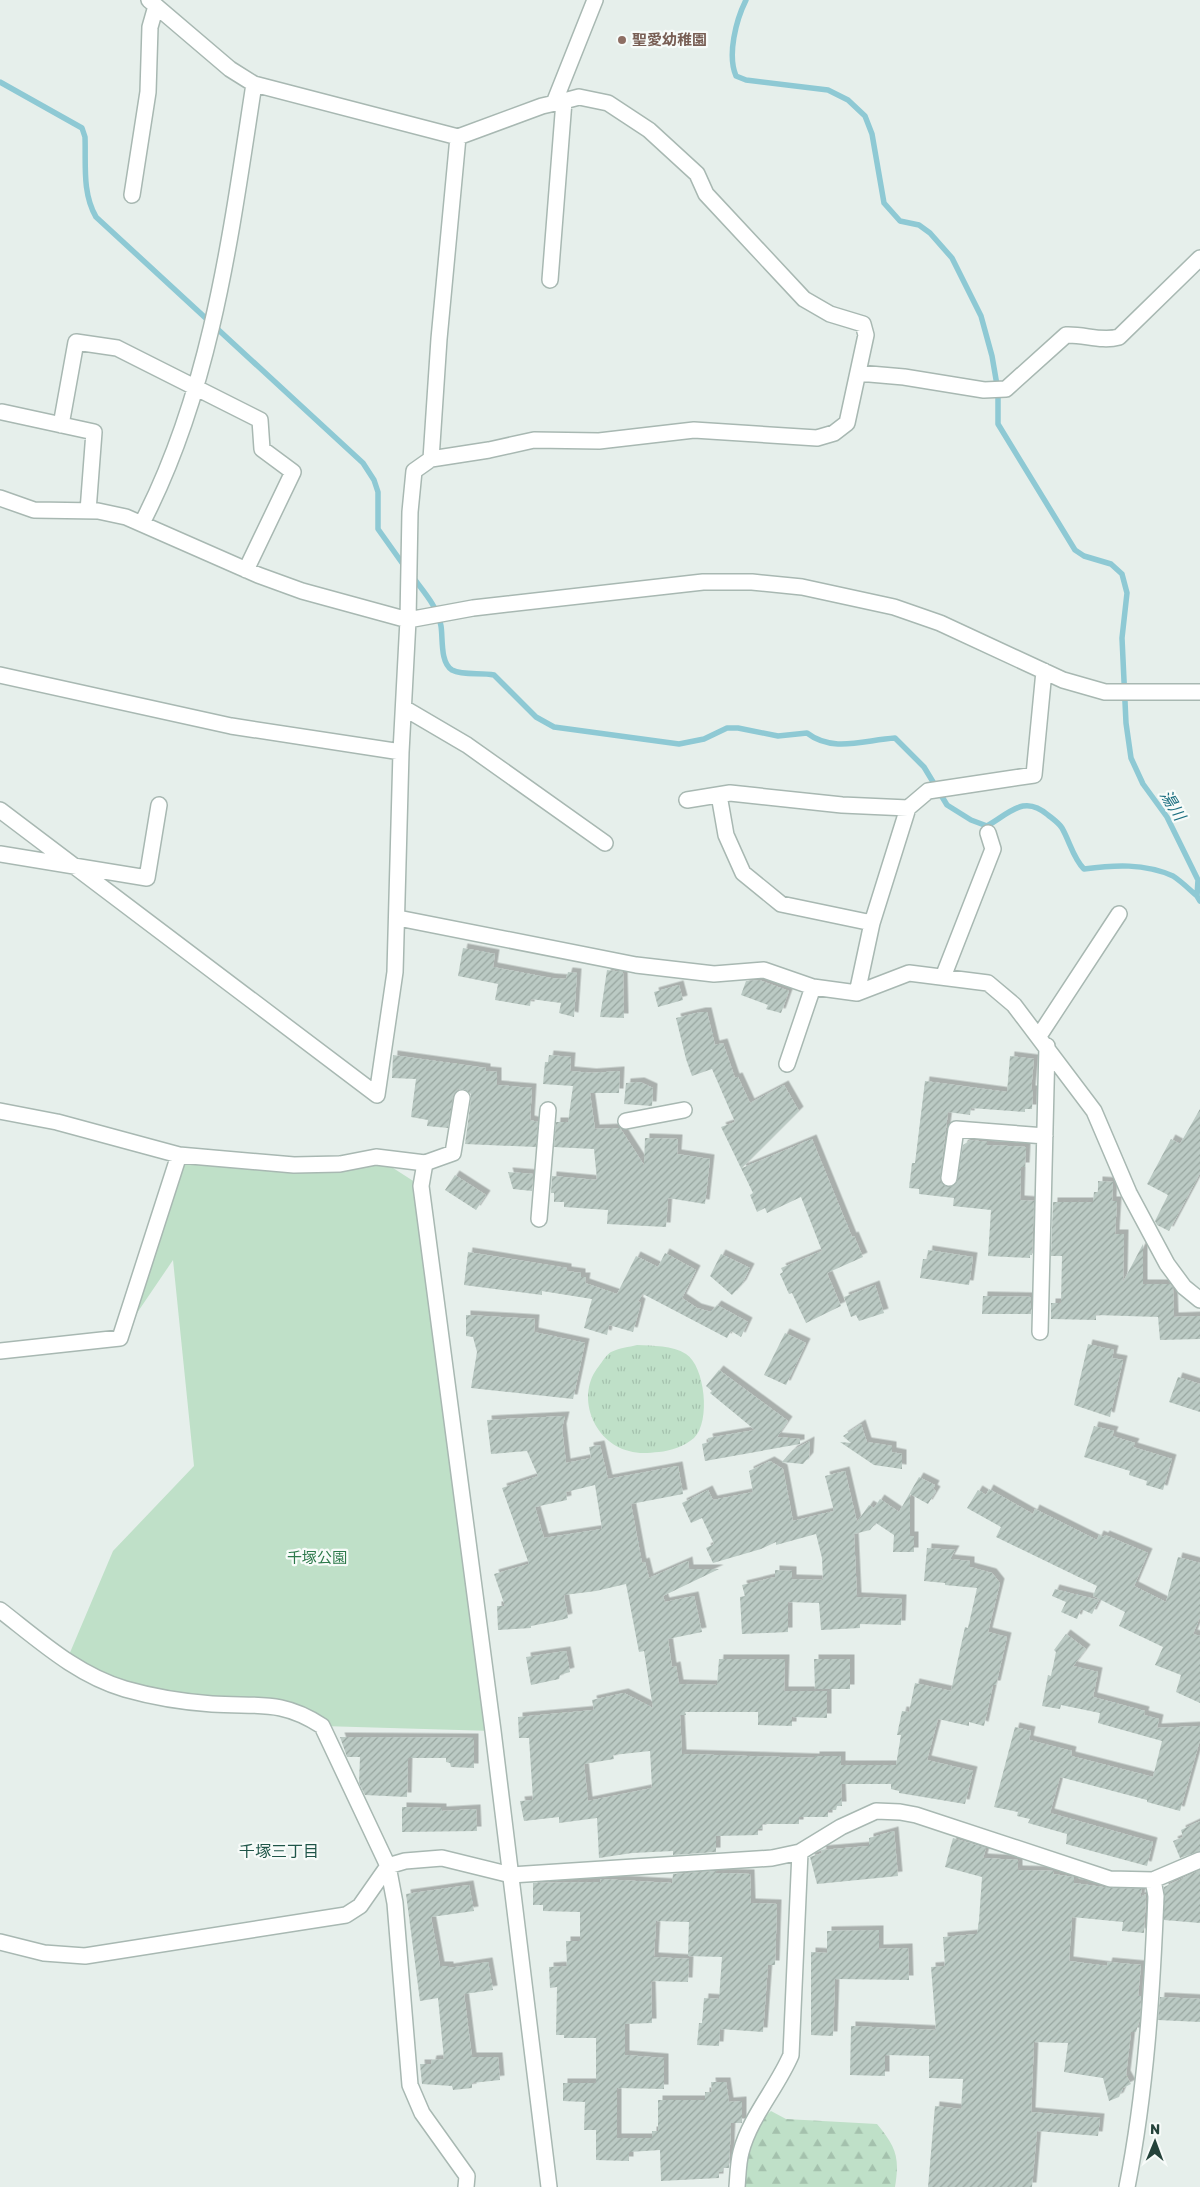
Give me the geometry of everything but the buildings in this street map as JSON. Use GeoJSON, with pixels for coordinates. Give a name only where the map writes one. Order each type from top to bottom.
{"type":"FeatureCollection","features":[{"type":"Feature","properties":{"kind":"street"},"geometry":{"type":"LineString","coordinates":[[550,280],[559,102],[595,0]]}},
{"type":"Feature","properties":{"kind":"street"},"geometry":{"type":"LineString","coordinates":[[0,810],[377,1095],[395,972],[398,918],[401,752],[408,620],[410,521],[414,471],[432,458],[489,450],[534,440],[599,441],[694,430],[817,438],[834,434],[847,423],[866,335],[863,324],[830,314],[804,299],[706,194],[697,174],[649,130],[608,103],[579,97],[559,102],[458,137],[254,84],[230,69],[153,3]]}},
{"type":"Feature","properties":{"kind":"street"},"geometry":{"type":"LineString","coordinates":[[132,195],[148,92],[150,27],[153,3]]}},
{"type":"Feature","properties":{"kind":"street"},"geometry":{"type":"LineString","coordinates":[[142,523],[158,493],[196,387],[216,306],[254,84]]}},
{"type":"Feature","properties":{"kind":"street"},"geometry":{"type":"LineString","coordinates":[[432,458],[439,339],[458,137]]}},
{"type":"Feature","properties":{"kind":"street"},"geometry":{"type":"LineString","coordinates":[[858,373],[904,377],[984,390],[1006,390],[1066,335],[1079,334],[1108,340],[1119,337],[1200,258]]}},
{"type":"Feature","properties":{"kind":"street"},"geometry":{"type":"LineString","coordinates":[[61,425],[76,342],[117,348],[260,420],[262,449],[293,472],[246,570]]}},
{"type":"Feature","properties":{"kind":"street"},"geometry":{"type":"LineString","coordinates":[[2,412],[94,432],[88,511]]}},
{"type":"Feature","properties":{"kind":"street"},"geometry":{"type":"LineString","coordinates":[[0,498],[34,510],[88,511],[126,517],[246,570],[302,591],[408,620],[474,608],[704,582],[752,582],[802,587],[894,607],[940,623],[1063,680],[1105,692],[1200,692]]}},
{"type":"Feature","properties":{"kind":"street"},"geometry":{"type":"LineString","coordinates":[[857,993],[872,923],[908,808],[928,791],[1034,775],[1044,671]]}},
{"type":"Feature","properties":{"kind":"street"},"geometry":{"type":"LineString","coordinates":[[0,675],[232,726],[401,752]]}},
{"type":"Feature","properties":{"kind":"street"},"geometry":{"type":"LineString","coordinates":[[404,708],[467,745],[605,843]]}},
{"type":"Feature","properties":{"kind":"street"},"geometry":{"type":"LineString","coordinates":[[687,800],[730,793],[842,805],[908,808]]}},
{"type":"Feature","properties":{"kind":"street"},"geometry":{"type":"LineString","coordinates":[[719,795],[726,835],[743,873],[751,880],[781,904],[872,923]]}},
{"type":"Feature","properties":{"kind":"street"},"geometry":{"type":"LineString","coordinates":[[0,854],[76,868],[147,878],[159,805]]}},
{"type":"Feature","properties":{"kind":"street"},"geometry":{"type":"LineString","coordinates":[[943,977],[993,849],[988,834]]}},
{"type":"Feature","properties":{"kind":"street"},"geometry":{"type":"LineString","coordinates":[[1040,1332],[1045,1136],[1043,1041],[1119,914]]}},
{"type":"Feature","properties":{"kind":"street"},"geometry":{"type":"LineString","coordinates":[[398,918],[636,964],[714,974],[764,970],[813,987],[857,993],[909,973],[988,983],[1014,1005],[1094,1111],[1129,1193],[1167,1264],[1184,1287],[1200,1300]]}},
{"type":"Feature","properties":{"kind":"street"},"geometry":{"type":"LineString","coordinates":[[786,1064],[813,987]]}},
{"type":"Feature","properties":{"kind":"street"},"geometry":{"type":"LineString","coordinates":[[0,1111],[57,1122],[179,1155],[294,1165],[340,1164],[376,1157],[425,1164],[453,1153],[462,1098]]}},
{"type":"Feature","properties":{"kind":"street"},"geometry":{"type":"LineString","coordinates":[[539,1219],[548,1110]]}},
{"type":"Feature","properties":{"kind":"street"},"geometry":{"type":"LineString","coordinates":[[626,1121],[684,1110]]}},
{"type":"Feature","properties":{"kind":"street"},"geometry":{"type":"LineString","coordinates":[[949,1178],[956,1129],[1045,1136]]}},
{"type":"Feature","properties":{"kind":"street"},"geometry":{"type":"LineString","coordinates":[[0,1351],[120,1338],[179,1155]]}},
{"type":"Feature","properties":{"kind":"street"},"geometry":{"type":"LineString","coordinates":[[425,1164],[421,1186],[511,1875],[548,2187]]}},
{"type":"Feature","properties":{"kind":"street"},"geometry":{"type":"LineString","coordinates":[[0,1610],[66,1662],[109,1684],[175,1699],[212,1704],[265,1704],[304,1714],[322,1726],[388,1866],[395,1903],[410,2086],[422,2113],[467,2176],[466,2187]]}},
{"type":"Feature","properties":{"kind":"street"},"geometry":{"type":"LineString","coordinates":[[0,1942],[44,1953],[85,1956],[346,1915],[360,1906],[388,1866],[405,1860],[442,1858],[511,1875],[772,1858],[800,1852],[841,1827],[876,1811],[916,1815],[1110,1878],[1153,1880],[1200,1860]]}},
{"type":"Feature","properties":{"kind":"street"},"geometry":{"type":"LineString","coordinates":[[737,2187],[740,2153],[748,2132],[784,2073],[791,2055],[800,1852]]}},
{"type":"Feature","properties":{"kind":"street"},"geometry":{"type":"LineString","coordinates":[[1127,2187],[1134,2152],[1151,2000],[1156,1896],[1153,1880]]}},
{"type":"Feature","properties":{"kind":"green space","name":"千塚公園"},"geometry":{"type":"Polygon","coordinates":[[[179,1155],[294,1165],[376,1157],[421,1186],[493,1731],[322,1726],[304,1714],[175,1699],[66,1662],[113,1551],[194,1466],[173,1260],[120,1338],[179,1155]]]}},
{"type":"Feature","properties":{"kind":"green space"},"geometry":{"type":"Polygon","coordinates":[[[637,1345],[662,1346],[681,1351],[692,1360],[698,1370],[704,1394],[703,1420],[694,1438],[677,1448],[651,1453],[629,1451],[616,1446],[606,1438],[597,1428],[591,1416],[588,1390],[599,1366],[611,1352],[637,1345]]]}},
{"type":"Feature","properties":{"kind":"green space"},"geometry":{"type":"Polygon","coordinates":[[[771,2111],[786,2119],[877,2124],[889,2139],[897,2160],[895,2187],[737,2187],[748,2132],[771,2111]]]}},
{"type":"Feature","properties":{"kind":"waterway","name":"湯川"},"geometry":{"type":"LineString","coordinates":[[746,0],[739,17],[734,38],[732,58],[736,76],[746,80],[828,90],[848,100],[865,116],[872,134],[884,203],[900,221],[919,225],[930,233],[952,258],[981,316],[992,356],[998,391],[998,424],[1075,550],[1084,556],[1111,564],[1122,574],[1127,593],[1122,638],[1126,723],[1131,758],[1143,784],[1167,817],[1198,880],[1197,896],[1200,901]]}},
{"type":"Feature","properties":{"kind":"waterway"},"geometry":{"type":"LineString","coordinates":[[0,82],[82,128],[85,137],[87,188],[96,217],[363,463],[374,480],[378,492],[378,529],[405,567]]}},
{"type":"Feature","properties":{"kind":"waterway"},"geometry":{"type":"LineString","coordinates":[[412,576],[437,612],[441,626],[444,656],[448,667],[462,673],[494,675],[536,717],[554,727],[679,744],[704,739],[727,728],[738,728],[778,736],[807,733],[817,739],[838,744],[895,738],[924,767],[947,805],[971,820],[987,826],[1010,811],[1024,806],[1032,806],[1039,809],[1061,826],[1077,860],[1084,869],[1118,866],[1151,869],[1173,876],[1197,896]]}},
{"type":"Feature","properties":{"kind":"place","name":"聖愛幼稚園"},"geometry":{"type":"Point","coordinates":[622,40]}},
{"type":"Feature","properties":{"kind":"district","name":"千塚三丁目"},"geometry":{"type":"Point","coordinates":[279,1851]}}]}
